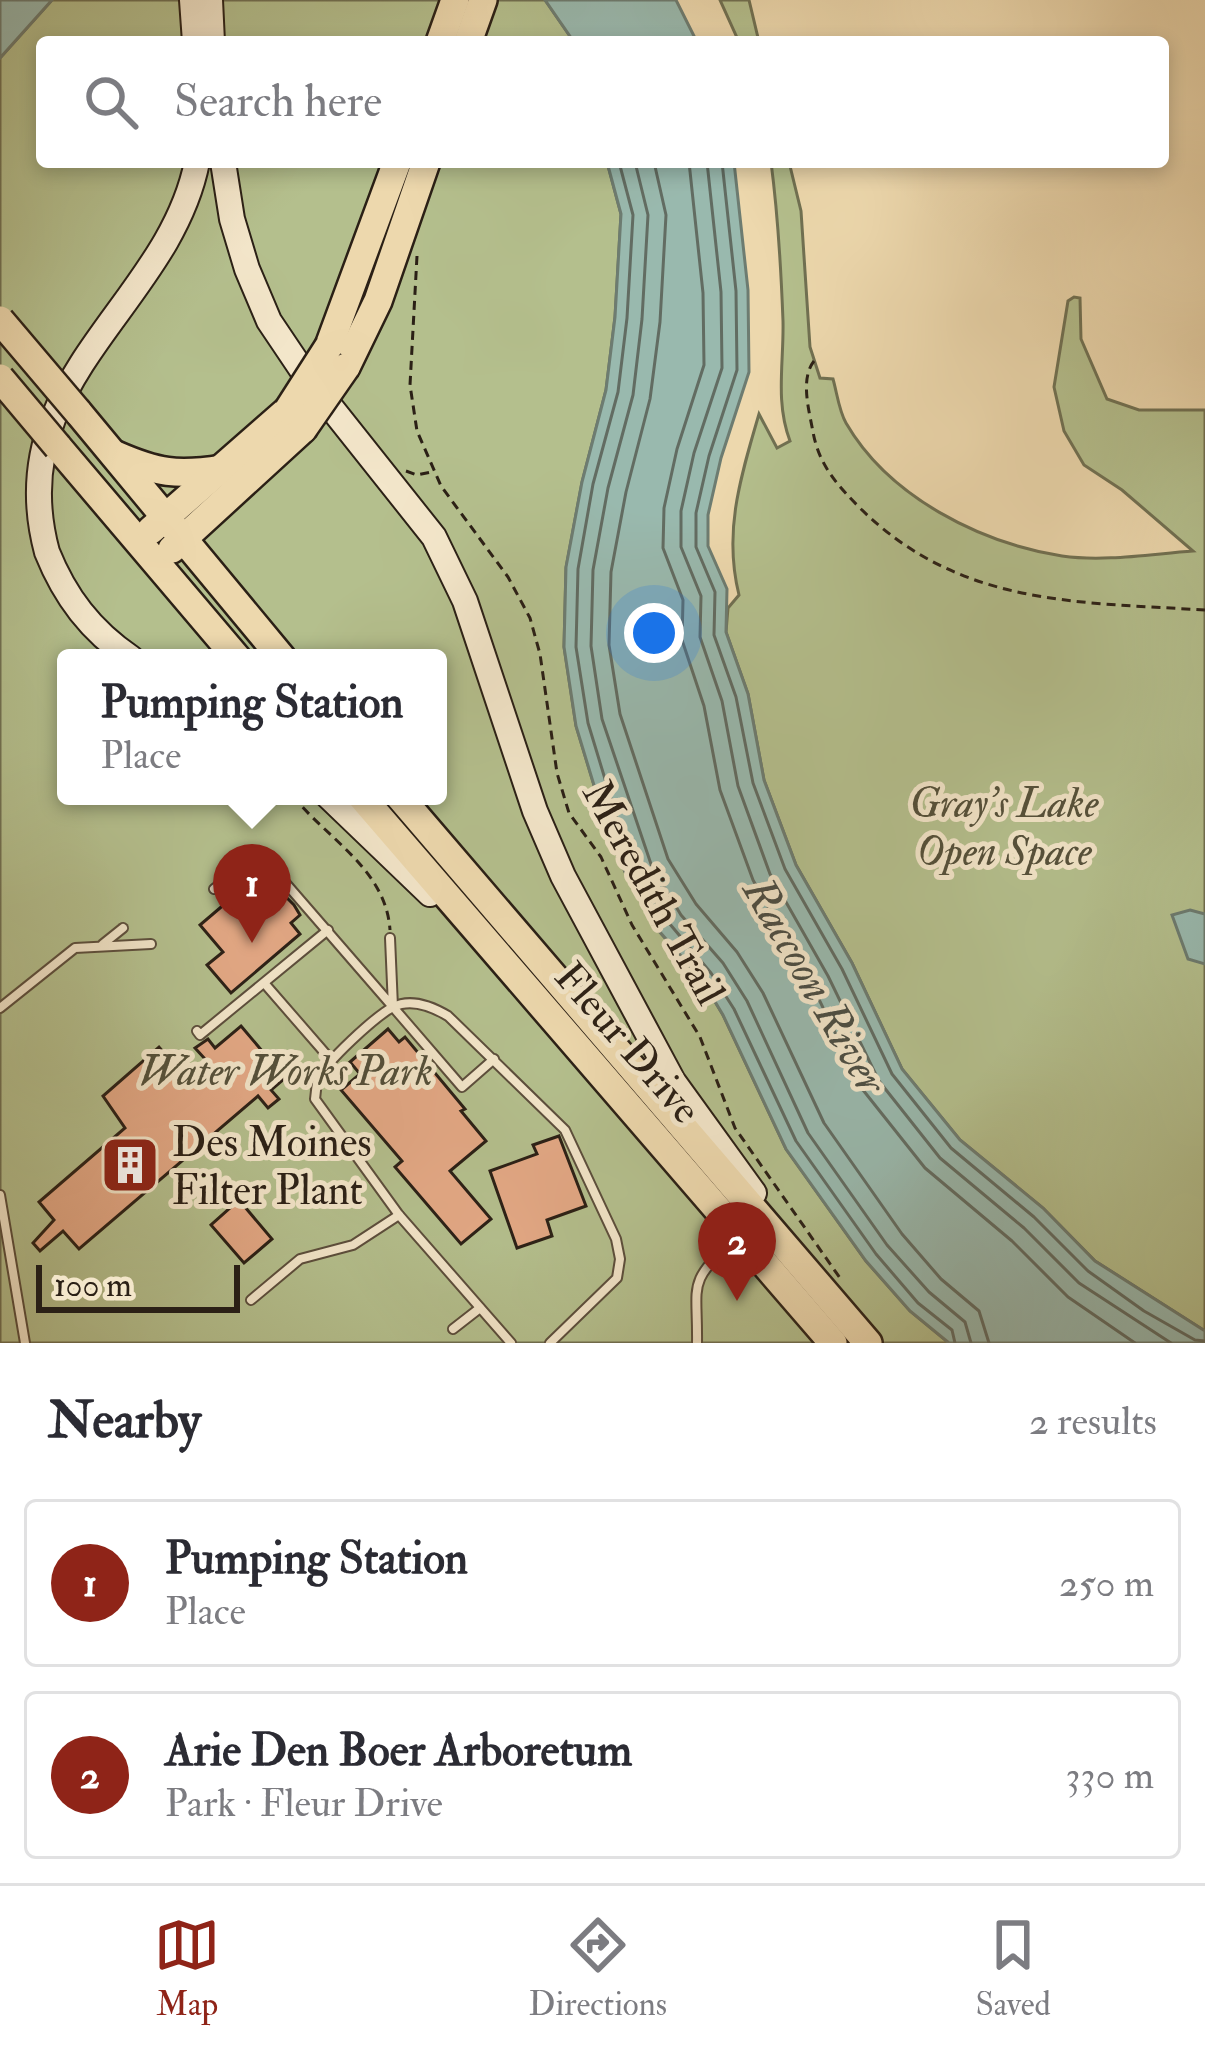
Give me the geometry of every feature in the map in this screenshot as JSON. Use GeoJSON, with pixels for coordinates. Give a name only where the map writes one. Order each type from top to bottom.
{"type":"FeatureCollection","features":[{"type":"Feature","properties":{"kind":"main road"},"geometry":{"type":"LineString","coordinates":[[192,0],[195,36]]}},
{"type":"Feature","properties":{"kind":"main road"},"geometry":{"type":"LineString","coordinates":[[210,0],[212,36]]}},
{"type":"Feature","properties":{"kind":"main road"},"geometry":{"type":"LineString","coordinates":[[442,36],[455,0]]}},
{"type":"Feature","properties":{"kind":"main road"},"geometry":{"type":"LineString","coordinates":[[471,36],[484,0]]}},
{"type":"Feature","properties":{"kind":"main road"},"geometry":{"type":"LineString","coordinates":[[120,649],[88,622],[54,568],[34,508],[38,436],[67,368],[172,232],[194,168]]}},
{"type":"Feature","properties":{"kind":"main road"},"geometry":{"type":"LineString","coordinates":[[224,168],[242,253],[269,320],[306,376],[416,509],[456,580],[548,846],[601,950],[673,1081],[843,1298]]}},
{"type":"Feature","properties":{"kind":"main road"},"geometry":{"type":"LineString","coordinates":[[338,357],[395,168]]}},
{"type":"Feature","properties":{"kind":"main road"},"geometry":{"type":"LineString","coordinates":[[146,553],[295,419],[378,301],[424,168]]}},
{"type":"Feature","properties":{"kind":"main road"},"geometry":{"type":"LineString","coordinates":[[0,320],[274,649]]}},
{"type":"Feature","properties":{"kind":"main road"},"geometry":{"type":"LineString","coordinates":[[0,378],[229,649]]}},
{"type":"Feature","properties":{"kind":"main road"},"geometry":{"type":"LineString","coordinates":[[173,529],[222,469],[295,419]]}},
{"type":"Feature","properties":{"kind":"main road"},"geometry":{"type":"LineString","coordinates":[[111,453],[176,475],[222,469]]}},
{"type":"Feature","properties":{"kind":"main road"},"geometry":{"type":"LineString","coordinates":[[337,805],[546,1010]]}},
{"type":"Feature","properties":{"kind":"main road","name":"Fleur Drive"},"geometry":{"type":"LineString","coordinates":[[369,805],[546,1010],[750,1225],[843,1298],[868,1343]]}},
{"type":"Feature","properties":{"kind":"main road","name":"Fleur Drive"},"geometry":{"type":"LineString","coordinates":[[406,805],[750,1225],[832,1343]]}},
{"type":"Feature","properties":{"kind":"lane"},"geometry":{"type":"LineString","coordinates":[[214,889],[250,861],[269,864],[462,1087],[494,1059]]}},
{"type":"Feature","properties":{"kind":"lane"},"geometry":{"type":"LineString","coordinates":[[101,944],[123,928]]}},
{"type":"Feature","properties":{"kind":"lane"},"geometry":{"type":"LineString","coordinates":[[197,1031],[200,1034],[265,984],[328,930]]}},
{"type":"Feature","properties":{"kind":"lane"},"geometry":{"type":"LineString","coordinates":[[390,938],[393,1007]]}},
{"type":"Feature","properties":{"kind":"lane"},"geometry":{"type":"LineString","coordinates":[[0,1008],[75,948],[151,944]]}},
{"type":"Feature","properties":{"kind":"lane"},"geometry":{"type":"LineString","coordinates":[[265,984],[332,1060]]}},
{"type":"Feature","properties":{"kind":"lane"},"geometry":{"type":"LineString","coordinates":[[511,1343],[399,1215],[315,1099],[318,1079],[332,1060],[393,1007],[411,1003],[435,1008],[557,1121],[577,1149],[620,1258],[617,1278],[550,1343]]}},
{"type":"Feature","properties":{"kind":"lane"},"geometry":{"type":"LineString","coordinates":[[0,1195],[25,1343]]}},
{"type":"Feature","properties":{"kind":"lane"},"geometry":{"type":"LineString","coordinates":[[251,1300],[300,1259],[366,1242],[399,1215]]}},
{"type":"Feature","properties":{"kind":"lane"},"geometry":{"type":"LineString","coordinates":[[697,1343],[694,1289],[702,1270],[750,1225]]}},
{"type":"Feature","properties":{"kind":"lane"},"geometry":{"type":"LineString","coordinates":[[453,1329],[480,1308]]}},
{"type":"Feature","properties":{"kind":"path","name":"Meredith Trail"},"geometry":{"type":"LineString","coordinates":[[417,248],[410,385],[418,431],[441,486],[508,577],[530,618],[540,654],[557,773],[569,813],[601,857],[632,925],[700,1037],[735,1128],[843,1298]]}},
{"type":"Feature","properties":{"kind":"path"},"geometry":{"type":"LineString","coordinates":[[814,361],[806,375],[818,458],[843,491],[899,542],[959,576],[1008,592],[1041,599],[1205,610]]}},
{"type":"Feature","properties":{"kind":"path"},"geometry":{"type":"LineString","coordinates":[[302,805],[373,880],[386,908],[390,938]]}},
{"type":"Feature","properties":{"kind":"green space","name":"Water Works Park"},"geometry":{"type":"Polygon","coordinates":[[[52,0],[545,0],[570,36],[36,36],[36,168],[609,168],[621,214],[615,317],[606,390],[566,568],[564,647],[576,726],[628,879],[659,931],[702,980],[723,1015],[786,1149],[866,1261],[910,1311],[949,1343],[0,1343],[0,58],[52,0]]]}},
{"type":"Feature","properties":{"kind":"green space"},"geometry":{"type":"Polygon","coordinates":[[[720,0],[749,0],[758,36],[736,36],[720,0]]]}},
{"type":"Feature","properties":{"kind":"green space","name":"Gray's Lake Open Space"},"geometry":{"type":"Polygon","coordinates":[[[772,168],[790,168],[801,211],[810,347],[820,378],[833,379],[844,418],[886,473],[969,528],[1031,550],[1078,558],[1193,551],[1122,490],[1084,465],[1064,431],[1054,387],[1068,301],[1074,297],[1080,298],[1081,339],[1107,399],[1139,410],[1205,410],[1205,1331],[1095,1261],[1043,1208],[960,1140],[902,1069],[852,963],[796,865],[764,780],[748,694],[726,632],[728,608],[739,595],[733,548],[736,504],[759,414],[777,448],[790,441],[781,397],[772,168]]]}},
{"type":"Feature","properties":{"kind":"water"},"geometry":{"type":"Polygon","coordinates":[[[0,0],[52,0],[0,58],[0,0]]]}},
{"type":"Feature","properties":{"kind":"water"},"geometry":{"type":"Polygon","coordinates":[[[545,0],[676,0],[694,36],[570,36],[545,0]]]}},
{"type":"Feature","properties":{"kind":"water","name":"Raccoon River"},"geometry":{"type":"Polygon","coordinates":[[[609,168],[735,168],[748,290],[749,372],[721,458],[708,515],[708,546],[727,589],[726,632],[748,694],[764,780],[796,865],[852,963],[902,1069],[960,1140],[1043,1208],[1095,1261],[1205,1331],[1205,1343],[949,1343],[910,1311],[866,1261],[786,1149],[723,1015],[702,980],[659,931],[628,879],[576,726],[564,647],[566,567],[606,390],[621,214],[609,168]]]}},
{"type":"Feature","properties":{"kind":"water"},"geometry":{"type":"Polygon","coordinates":[[[1190,910],[1205,914],[1205,964],[1188,959],[1172,915],[1190,910]]]}},
{"type":"Feature","properties":{"kind":"building"},"geometry":{"type":"Polygon","coordinates":[[[254,879],[263,891],[272,883],[294,905],[300,915],[291,923],[300,934],[231,993],[207,965],[223,952],[200,925],[254,879]]]}},
{"type":"Feature","properties":{"kind":"building","name":"Des Moines Filter Plant"},"geometry":{"type":"Polygon","coordinates":[[[241,1026],[285,1078],[271,1090],[279,1099],[268,1108],[258,1096],[79,1249],[63,1231],[40,1251],[33,1243],[54,1220],[39,1202],[125,1128],[103,1096],[159,1047],[185,1077],[206,1060],[195,1048],[208,1039],[215,1048],[241,1026]]]}},
{"type":"Feature","properties":{"kind":"building"},"geometry":{"type":"Polygon","coordinates":[[[388,1029],[399,1042],[405,1037],[486,1141],[450,1171],[491,1219],[461,1244],[395,1167],[402,1161],[341,1090],[360,1074],[350,1062],[388,1029]]]}},
{"type":"Feature","properties":{"kind":"building"},"geometry":{"type":"Polygon","coordinates":[[[559,1136],[586,1206],[547,1220],[552,1236],[517,1248],[490,1171],[537,1154],[533,1145],[559,1136]]]}},
{"type":"Feature","properties":{"kind":"building"},"geometry":{"type":"Polygon","coordinates":[[[239,1200],[272,1239],[244,1263],[211,1225],[239,1200]]]}},
{"type":"Feature","properties":{"kind":"place","name":"Pumping Station"},"geometry":{"type":"Point","coordinates":[252,943]}},
{"type":"Feature","properties":{"kind":"place","name":"Des Moines Filter Plant"},"geometry":{"type":"Point","coordinates":[130,1165]}},
{"type":"Feature","properties":{"kind":"place","name":"Arie Den Boer Arboretum"},"geometry":{"type":"Point","coordinates":[737,1301]}}]}
